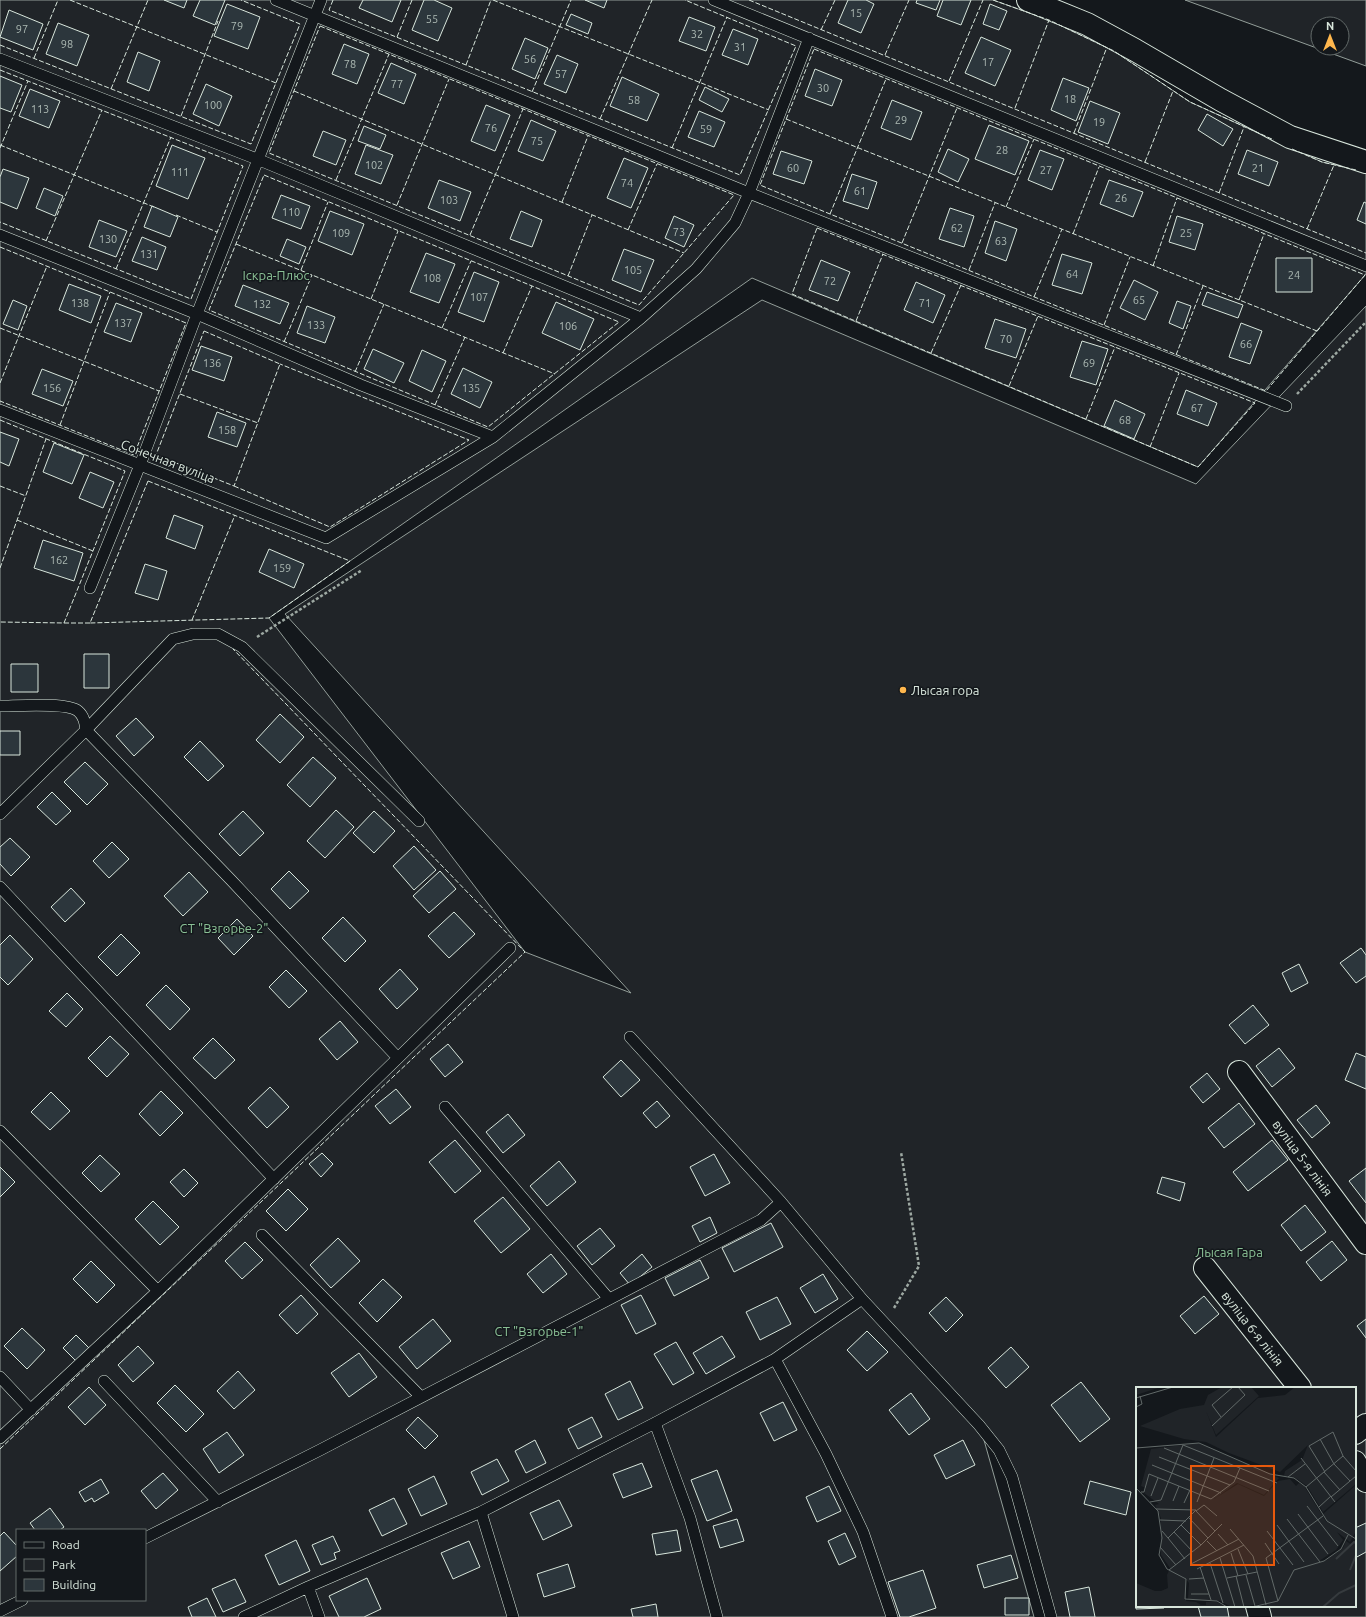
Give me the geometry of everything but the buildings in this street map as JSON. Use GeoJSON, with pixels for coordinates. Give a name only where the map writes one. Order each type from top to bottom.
{"type":"FeatureCollection","features":[{"type":"Feature","properties":{"kind":"street"},"geometry":{"type":"LineString","coordinates":[[1028,0],[1087,24],[1221,100],[1290,137],[1366,162]]}},
{"type":"Feature","properties":{"kind":"street","name":"вуліца 5-я лінія"},"geometry":{"type":"LineString","coordinates":[[1239,1072],[1366,1243]]}},
{"type":"Feature","properties":{"kind":"street","name":"вуліца 6-я лінія"},"geometry":{"type":"LineString","coordinates":[[1205,1268],[1299,1387]]}},
{"type":"Feature","properties":{"kind":"street"},"geometry":{"type":"LineString","coordinates":[[1356,1432],[1366,1425]]}},
{"type":"Feature","properties":{"kind":"street"},"geometry":{"type":"LineString","coordinates":[[1356,1464],[1366,1481]]}},
{"type":"Feature","properties":{"kind":"street"},"geometry":{"type":"LineString","coordinates":[[1257,1607],[1260,1617]]}},
{"type":"Feature","properties":{"kind":"lane"},"geometry":{"type":"LineString","coordinates":[[276,0],[748,193],[1286,406]]}},
{"type":"Feature","properties":{"kind":"lane"},"geometry":{"type":"LineString","coordinates":[[90,588],[140,465],[257,159],[321,0]]}},
{"type":"Feature","properties":{"kind":"lane"},"geometry":{"type":"LineString","coordinates":[[714,0],[1366,266]]}},
{"type":"Feature","properties":{"kind":"lane"},"geometry":{"type":"LineString","coordinates":[[0,235],[197,314],[360,385],[493,437],[641,318],[696,269],[735,223],[809,38]]}},
{"type":"Feature","properties":{"kind":"lane"},"geometry":{"type":"LineString","coordinates":[[0,59],[257,159],[641,318]]}},
{"type":"Feature","properties":{"kind":"lane","name":"Сонечная вуліца"},"geometry":{"type":"LineString","coordinates":[[0,410],[326,538],[493,437]]}},
{"type":"Feature","properties":{"kind":"lane"},"geometry":{"type":"LineString","coordinates":[[0,814],[86,730],[173,639],[193,634],[218,634],[242,647],[419,821]]}},
{"type":"Feature","properties":{"kind":"lane"},"geometry":{"type":"LineString","coordinates":[[0,706],[67,706],[78,711],[85,719],[86,730],[231,880],[398,1058]]}},
{"type":"Feature","properties":{"kind":"lane"},"geometry":{"type":"LineString","coordinates":[[0,887],[274,1179]]}},
{"type":"Feature","properties":{"kind":"lane"},"geometry":{"type":"LineString","coordinates":[[0,1438],[158,1291],[510,948]]}},
{"type":"Feature","properties":{"kind":"lane"},"geometry":{"type":"LineString","coordinates":[[630,1037],[781,1202],[862,1299],[980,1425],[999,1450],[1012,1477],[1051,1617]]}},
{"type":"Feature","properties":{"kind":"lane"},"geometry":{"type":"LineString","coordinates":[[445,1107],[608,1299]]}},
{"type":"Feature","properties":{"kind":"lane"},"geometry":{"type":"LineString","coordinates":[[0,1131],[158,1291]]}},
{"type":"Feature","properties":{"kind":"lane"},"geometry":{"type":"LineString","coordinates":[[146,1538],[218,1502],[761,1220],[781,1202]]}},
{"type":"Feature","properties":{"kind":"lane"},"geometry":{"type":"LineString","coordinates":[[262,1235],[421,1397]]}},
{"type":"Feature","properties":{"kind":"lane"},"geometry":{"type":"LineString","coordinates":[[244,1617],[308,1587],[481,1512],[655,1423],[775,1358],[862,1299]]}},
{"type":"Feature","properties":{"kind":"lane"},"geometry":{"type":"LineString","coordinates":[[775,1358],[826,1454],[863,1532],[892,1617]]}},
{"type":"Feature","properties":{"kind":"lane"},"geometry":{"type":"LineString","coordinates":[[0,1377],[31,1410]]}},
{"type":"Feature","properties":{"kind":"lane"},"geometry":{"type":"LineString","coordinates":[[104,1381],[218,1502]]}},
{"type":"Feature","properties":{"kind":"lane"},"geometry":{"type":"LineString","coordinates":[[655,1423],[690,1518],[717,1617]]}},
{"type":"Feature","properties":{"kind":"lane"},"geometry":{"type":"LineString","coordinates":[[481,1512],[513,1617]]}},
{"type":"Feature","properties":{"kind":"lane"},"geometry":{"type":"LineString","coordinates":[[308,1587],[319,1617]]}},
{"type":"Feature","properties":{"kind":"lane"},"geometry":{"type":"LineString","coordinates":[[0,1611],[20,1601]]}},
{"type":"Feature","properties":{"kind":"path"},"geometry":{"type":"LineString","coordinates":[[1286,406],[1366,322]]}},
{"type":"Feature","properties":{"kind":"path"},"geometry":{"type":"LineString","coordinates":[[242,647],[362,570]]}},
{"type":"Feature","properties":{"kind":"path"},"geometry":{"type":"LineString","coordinates":[[880,1319],[890,1315],[919,1266],[901,1152]]}},
{"type":"Feature","properties":{"kind":"green space"},"geometry":{"type":"Polygon","coordinates":[[[0,0],[993,0],[1049,20],[1114,51],[1190,102],[1322,162],[1366,172],[1366,274],[1198,467],[752,278],[269,618],[525,952],[631,993],[285,614],[762,300],[1196,484],[1366,306],[1366,1617],[1051,1617],[1012,1477],[980,1426],[1034,1617],[0,1617],[0,0]]]}},
{"type":"Feature","properties":{"kind":"green space"},"geometry":{"type":"Polygon","coordinates":[[[1185,0],[1366,0],[1366,66],[1339,56],[1350,56],[1350,16],[1310,16],[1310,46],[1185,0]]]}},
{"type":"Feature","properties":{"kind":"fence"},"geometry":{"type":"LineString","coordinates":[[34,58],[58,0]]}},
{"type":"Feature","properties":{"kind":"fence"},"geometry":{"type":"LineString","coordinates":[[70,0],[276,83]]}},
{"type":"Feature","properties":{"kind":"fence"},"geometry":{"type":"LineString","coordinates":[[111,89],[148,0]]}},
{"type":"Feature","properties":{"kind":"fence"},"geometry":{"type":"LineString","coordinates":[[0,45],[251,144],[300,24],[241,0]]}},
{"type":"Feature","properties":{"kind":"fence"},"geometry":{"type":"LineString","coordinates":[[333,0],[329,10],[740,175],[796,46],[685,0]]}},
{"type":"Feature","properties":{"kind":"fence"},"geometry":{"type":"LineString","coordinates":[[397,37],[412,0]]}},
{"type":"Feature","properties":{"kind":"fence"},"geometry":{"type":"LineString","coordinates":[[466,65],[491,0]]}},
{"type":"Feature","properties":{"kind":"fence"},"geometry":{"type":"LineString","coordinates":[[493,0],[769,110]]}},
{"type":"Feature","properties":{"kind":"fence"},"geometry":{"type":"LineString","coordinates":[[532,92],[571,0]]}},
{"type":"Feature","properties":{"kind":"fence"},"geometry":{"type":"LineString","coordinates":[[600,119],[652,0]]}},
{"type":"Feature","properties":{"kind":"fence"},"geometry":{"type":"LineString","coordinates":[[749,0],[1366,253]]}},
{"type":"Feature","properties":{"kind":"fence"},"geometry":{"type":"LineString","coordinates":[[821,30],[835,0]]}},
{"type":"Feature","properties":{"kind":"fence"},"geometry":{"type":"LineString","coordinates":[[885,55],[909,0]]}},
{"type":"Feature","properties":{"kind":"fence"},"geometry":{"type":"LineString","coordinates":[[949,81],[983,0]]}},
{"type":"Feature","properties":{"kind":"fence"},"geometry":{"type":"LineString","coordinates":[[993,0],[1049,20],[1114,51],[1190,102],[1274,140]]}},
{"type":"Feature","properties":{"kind":"fence"},"geometry":{"type":"LineString","coordinates":[[672,148],[727,17]]}},
{"type":"Feature","properties":{"kind":"fence"},"geometry":{"type":"LineString","coordinates":[[1015,108],[1049,20]]}},
{"type":"Feature","properties":{"kind":"fence"},"geometry":{"type":"LineString","coordinates":[[181,116],[218,21]]}},
{"type":"Feature","properties":{"kind":"fence"},"geometry":{"type":"LineString","coordinates":[[320,26],[734,195],[639,305],[269,153],[320,26]]}},
{"type":"Feature","properties":{"kind":"fence"},"geometry":{"type":"LineString","coordinates":[[1074,133],[1107,47]]}},
{"type":"Feature","properties":{"kind":"fence"},"geometry":{"type":"LineString","coordinates":[[814,49],[1365,275],[1266,391],[830,214],[760,185],[814,49]]}},
{"type":"Feature","properties":{"kind":"fence"},"geometry":{"type":"LineString","coordinates":[[336,180],[389,54]]}},
{"type":"Feature","properties":{"kind":"fence"},"geometry":{"type":"LineString","coordinates":[[0,70],[243,166],[191,299],[0,222]]}},
{"type":"Feature","properties":{"kind":"fence"},"geometry":{"type":"LineString","coordinates":[[397,205],[449,79]]}},
{"type":"Feature","properties":{"kind":"fence"},"geometry":{"type":"LineString","coordinates":[[830,214],[886,79]]}},
{"type":"Feature","properties":{"kind":"fence"},"geometry":{"type":"LineString","coordinates":[[0,148],[28,81]]}},
{"type":"Feature","properties":{"kind":"fence"},"geometry":{"type":"LineString","coordinates":[[294,91],[684,253]]}},
{"type":"Feature","properties":{"kind":"fence"},"geometry":{"type":"LineString","coordinates":[[1145,162],[1173,91]]}},
{"type":"Feature","properties":{"kind":"fence"},"geometry":{"type":"LineString","coordinates":[[902,243],[957,108]]}},
{"type":"Feature","properties":{"kind":"fence"},"geometry":{"type":"LineString","coordinates":[[470,235],[523,109]]}},
{"type":"Feature","properties":{"kind":"fence"},"geometry":{"type":"LineString","coordinates":[[46,241],[102,110]]}},
{"type":"Feature","properties":{"kind":"fence"},"geometry":{"type":"LineString","coordinates":[[786,119],[1317,331]]}},
{"type":"Feature","properties":{"kind":"fence"},"geometry":{"type":"LineString","coordinates":[[1219,193],[1244,127]]}},
{"type":"Feature","properties":{"kind":"fence"},"geometry":{"type":"LineString","coordinates":[[562,202],[588,136]]}},
{"type":"Feature","properties":{"kind":"fence"},"geometry":{"type":"LineString","coordinates":[[116,269],[171,137]]}},
{"type":"Feature","properties":{"kind":"fence"},"geometry":{"type":"LineString","coordinates":[[1006,207],[1034,139]]}},
{"type":"Feature","properties":{"kind":"fence"},"geometry":{"type":"LineString","coordinates":[[0,145],[154,207]]}},
{"type":"Feature","properties":{"kind":"fence"},"geometry":{"type":"LineString","coordinates":[[1292,149],[1322,162],[1356,170]]}},
{"type":"Feature","properties":{"kind":"fence"},"geometry":{"type":"LineString","coordinates":[[628,230],[657,164]]}},
{"type":"Feature","properties":{"kind":"fence"},"geometry":{"type":"LineString","coordinates":[[1307,229],[1334,165]]}},
{"type":"Feature","properties":{"kind":"fence"},"geometry":{"type":"LineString","coordinates":[[1073,234],[1099,167]]}},
{"type":"Feature","properties":{"kind":"fence"},"geometry":{"type":"LineString","coordinates":[[264,175],[619,322],[488,427],[209,310],[264,175]]}},
{"type":"Feature","properties":{"kind":"fence"},"geometry":{"type":"LineString","coordinates":[[1153,266],[1177,198]]}},
{"type":"Feature","properties":{"kind":"fence"},"geometry":{"type":"LineString","coordinates":[[301,270],[328,202]]}},
{"type":"Feature","properties":{"kind":"fence"},"geometry":{"type":"LineString","coordinates":[[969,270],[995,203]]}},
{"type":"Feature","properties":{"kind":"fence"},"geometry":{"type":"LineString","coordinates":[[176,215],[217,232]]}},
{"type":"Feature","properties":{"kind":"fence"},"geometry":{"type":"LineString","coordinates":[[568,276],[592,215]]}},
{"type":"Feature","properties":{"kind":"fence"},"geometry":{"type":"LineString","coordinates":[[817,228],[1255,403],[1198,467],[792,294],[817,228]]}},
{"type":"Feature","properties":{"kind":"fence"},"geometry":{"type":"LineString","coordinates":[[1034,297],[1062,229]]}},
{"type":"Feature","properties":{"kind":"fence"},"geometry":{"type":"LineString","coordinates":[[371,299],[398,231]]}},
{"type":"Feature","properties":{"kind":"fence"},"geometry":{"type":"LineString","coordinates":[[1239,300],[1264,234]]}},
{"type":"Feature","properties":{"kind":"fence"},"geometry":{"type":"LineString","coordinates":[[236,244],[555,374]]}},
{"type":"Feature","properties":{"kind":"fence"},"geometry":{"type":"LineString","coordinates":[[0,247],[186,323],[134,455],[0,401]]}},
{"type":"Feature","properties":{"kind":"fence"},"geometry":{"type":"LineString","coordinates":[[856,321],[883,254]]}},
{"type":"Feature","properties":{"kind":"fence"},"geometry":{"type":"LineString","coordinates":[[1104,325],[1130,257]]}},
{"type":"Feature","properties":{"kind":"fence"},"geometry":{"type":"LineString","coordinates":[[442,328],[471,261]]}},
{"type":"Feature","properties":{"kind":"fence"},"geometry":{"type":"LineString","coordinates":[[0,383],[47,266]]}},
{"type":"Feature","properties":{"kind":"fence"},"geometry":{"type":"LineString","coordinates":[[284,342],[312,275]]}},
{"type":"Feature","properties":{"kind":"fence"},"geometry":{"type":"LineString","coordinates":[[931,353],[961,285]]}},
{"type":"Feature","properties":{"kind":"fence"},"geometry":{"type":"LineString","coordinates":[[503,353],[532,286]]}},
{"type":"Feature","properties":{"kind":"fence"},"geometry":{"type":"LineString","coordinates":[[1176,355],[1203,286]]}},
{"type":"Feature","properties":{"kind":"fence"},"geometry":{"type":"LineString","coordinates":[[60,425],[110,292]]}},
{"type":"Feature","properties":{"kind":"fence"},"geometry":{"type":"LineString","coordinates":[[355,372],[384,304]]}},
{"type":"Feature","properties":{"kind":"fence"},"geometry":{"type":"LineString","coordinates":[[1009,386],[1038,316]]}},
{"type":"Feature","properties":{"kind":"fence"},"geometry":{"type":"LineString","coordinates":[[0,328],[159,391]]}},
{"type":"Feature","properties":{"kind":"fence"},"geometry":{"type":"LineString","coordinates":[[204,331],[280,364],[234,486],[156,455],[204,331]]}},
{"type":"Feature","properties":{"kind":"fence"},"geometry":{"type":"LineString","coordinates":[[435,405],[465,337]]}},
{"type":"Feature","properties":{"kind":"fence"},"geometry":{"type":"LineString","coordinates":[[1086,419],[1115,347]]}},
{"type":"Feature","properties":{"kind":"fence"},"geometry":{"type":"LineString","coordinates":[[234,486],[330,527],[469,440],[280,364]]}},
{"type":"Feature","properties":{"kind":"fence"},"geometry":{"type":"LineString","coordinates":[[1150,447],[1179,373]]}},
{"type":"Feature","properties":{"kind":"fence"},"geometry":{"type":"LineString","coordinates":[[180,394],[258,423]]}},
{"type":"Feature","properties":{"kind":"fence"},"geometry":{"type":"LineString","coordinates":[[0,420],[125,471],[64,623],[0,622]]}},
{"type":"Feature","properties":{"kind":"fence"},"geometry":{"type":"LineString","coordinates":[[0,568],[46,439]]}},
{"type":"Feature","properties":{"kind":"fence"},"geometry":{"type":"LineString","coordinates":[[148,481],[350,561],[269,618],[90,623],[148,481]]}},
{"type":"Feature","properties":{"kind":"fence"},"geometry":{"type":"LineString","coordinates":[[0,486],[26,496]]}},
{"type":"Feature","properties":{"kind":"fence"},"geometry":{"type":"LineString","coordinates":[[192,620],[235,515]]}},
{"type":"Feature","properties":{"kind":"fence"},"geometry":{"type":"LineString","coordinates":[[17,520],[93,551]]}},
{"type":"Feature","properties":{"kind":"fence"},"geometry":{"type":"LineString","coordinates":[[64,623],[90,623]]}},
{"type":"Feature","properties":{"kind":"fence"},"geometry":{"type":"LineString","coordinates":[[0,1449],[525,952],[233,649]]}},
{"type":"Feature","properties":{"kind":"place","name":"Лысая гора"},"geometry":{"type":"Point","coordinates":[903,690]}},
{"type":"Feature","properties":{"kind":"park label","name":"Іскра-Плюс"},"geometry":{"type":"Point","coordinates":[276,275]}},
{"type":"Feature","properties":{"kind":"park label","name":"СТ \"Взгорье-2\""},"geometry":{"type":"Point","coordinates":[224,928]}},
{"type":"Feature","properties":{"kind":"park label","name":"Лысая Гара"},"geometry":{"type":"Point","coordinates":[1229,1252]}},
{"type":"Feature","properties":{"kind":"park label","name":"СТ \"Взгорье-1\""},"geometry":{"type":"Point","coordinates":[539,1331]}}]}
